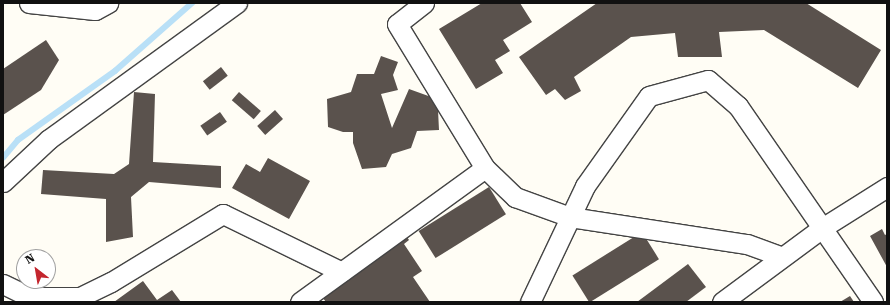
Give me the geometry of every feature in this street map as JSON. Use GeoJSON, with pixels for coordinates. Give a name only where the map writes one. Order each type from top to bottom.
{"type":"FeatureCollection","features":[{"type":"Feature","properties":{"kind":"street"},"geometry":{"type":"LineString","coordinates":[[29,3],[101,7]]}},
{"type":"Feature","properties":{"kind":"street"},"geometry":{"type":"LineString","coordinates":[[3,182],[49,139],[237,3]]}},
{"type":"Feature","properties":{"kind":"street"},"geometry":{"type":"LineString","coordinates":[[424,3],[397,24],[485,168],[514,197],[570,217],[747,244],[782,257]]}},
{"type":"Feature","properties":{"kind":"street"},"geometry":{"type":"LineString","coordinates":[[530,302],[585,186],[649,96],[708,80],[738,106],[873,302]]}},
{"type":"Feature","properties":{"kind":"street"},"geometry":{"type":"LineString","coordinates":[[300,302],[485,168]]}},
{"type":"Feature","properties":{"kind":"street"},"geometry":{"type":"LineString","coordinates":[[722,302],[822,228],[887,187]]}},
{"type":"Feature","properties":{"kind":"street"},"geometry":{"type":"LineString","coordinates":[[3,284],[30,296],[80,297],[111,282],[223,214],[342,272]]}},
{"type":"Feature","properties":{"kind":"building"},"geometry":{"type":"Polygon","coordinates":[[[482,3],[520,3],[532,22],[503,40],[510,51],[495,60],[503,73],[476,89],[439,29],[482,3]]]}},
{"type":"Feature","properties":{"kind":"building"},"geometry":{"type":"Polygon","coordinates":[[[597,3],[806,3],[881,50],[858,88],[764,30],[719,32],[722,57],[678,57],[675,33],[631,37],[574,77],[581,91],[565,100],[555,89],[546,95],[519,57],[597,3]]]}},
{"type":"Feature","properties":{"kind":"building"},"geometry":{"type":"Polygon","coordinates":[[[46,40],[59,60],[41,90],[3,115],[3,69],[46,40]]]}},
{"type":"Feature","properties":{"kind":"building"},"geometry":{"type":"Polygon","coordinates":[[[381,56],[398,62],[393,75],[398,90],[381,94],[392,128],[409,89],[434,98],[438,110],[439,130],[417,131],[411,148],[392,154],[386,167],[362,169],[353,143],[353,132],[343,132],[328,127],[327,99],[351,92],[357,74],[374,74],[381,56]]]}},
{"type":"Feature","properties":{"kind":"building"},"geometry":{"type":"Polygon","coordinates":[[[221,67],[228,76],[210,90],[203,81],[221,67]]]}},
{"type":"Feature","properties":{"kind":"building"},"geometry":{"type":"Polygon","coordinates":[[[134,92],[155,94],[153,162],[221,166],[221,188],[149,182],[131,197],[133,237],[106,242],[106,199],[41,194],[43,170],[114,174],[129,164],[134,92]]]}},
{"type":"Feature","properties":{"kind":"building"},"geometry":{"type":"Polygon","coordinates":[[[239,92],[261,111],[254,119],[232,100],[239,92]]]}},
{"type":"Feature","properties":{"kind":"building"},"geometry":{"type":"Polygon","coordinates":[[[275,110],[283,119],[265,135],[257,126],[275,110]]]}},
{"type":"Feature","properties":{"kind":"building"},"geometry":{"type":"Polygon","coordinates":[[[220,112],[227,122],[207,136],[200,126],[220,112]]]}},
{"type":"Feature","properties":{"kind":"building"},"geometry":{"type":"Polygon","coordinates":[[[268,158],[310,181],[289,219],[232,188],[246,164],[260,172],[268,158]]]}},
{"type":"Feature","properties":{"kind":"building"},"geometry":{"type":"Polygon","coordinates":[[[489,187],[506,214],[436,258],[419,231],[489,187]]]}},
{"type":"Feature","properties":{"kind":"building"},"geometry":{"type":"Polygon","coordinates":[[[882,229],[885,235],[887,234],[887,267],[870,236],[882,229]]]}},
{"type":"Feature","properties":{"kind":"building"},"geometry":{"type":"Polygon","coordinates":[[[642,232],[659,259],[590,302],[572,275],[642,232]]]}},
{"type":"Feature","properties":{"kind":"building"},"geometry":{"type":"Polygon","coordinates":[[[407,237],[409,240],[404,244],[422,271],[413,277],[430,302],[326,302],[322,297],[407,237]]]}},
{"type":"Feature","properties":{"kind":"building"},"geometry":{"type":"Polygon","coordinates":[[[688,264],[706,287],[686,302],[637,302],[688,264]]]}},
{"type":"Feature","properties":{"kind":"building"},"geometry":{"type":"Polygon","coordinates":[[[143,281],[157,300],[172,290],[181,302],[114,302],[143,281]]]}},
{"type":"Feature","properties":{"kind":"building"},"geometry":{"type":"Polygon","coordinates":[[[850,296],[854,302],[840,302],[850,296]]]}},
{"type":"Feature","properties":{"kind":"waterway"},"geometry":{"type":"LineString","coordinates":[[3,158],[18,140],[115,71],[192,3]]}}]}
